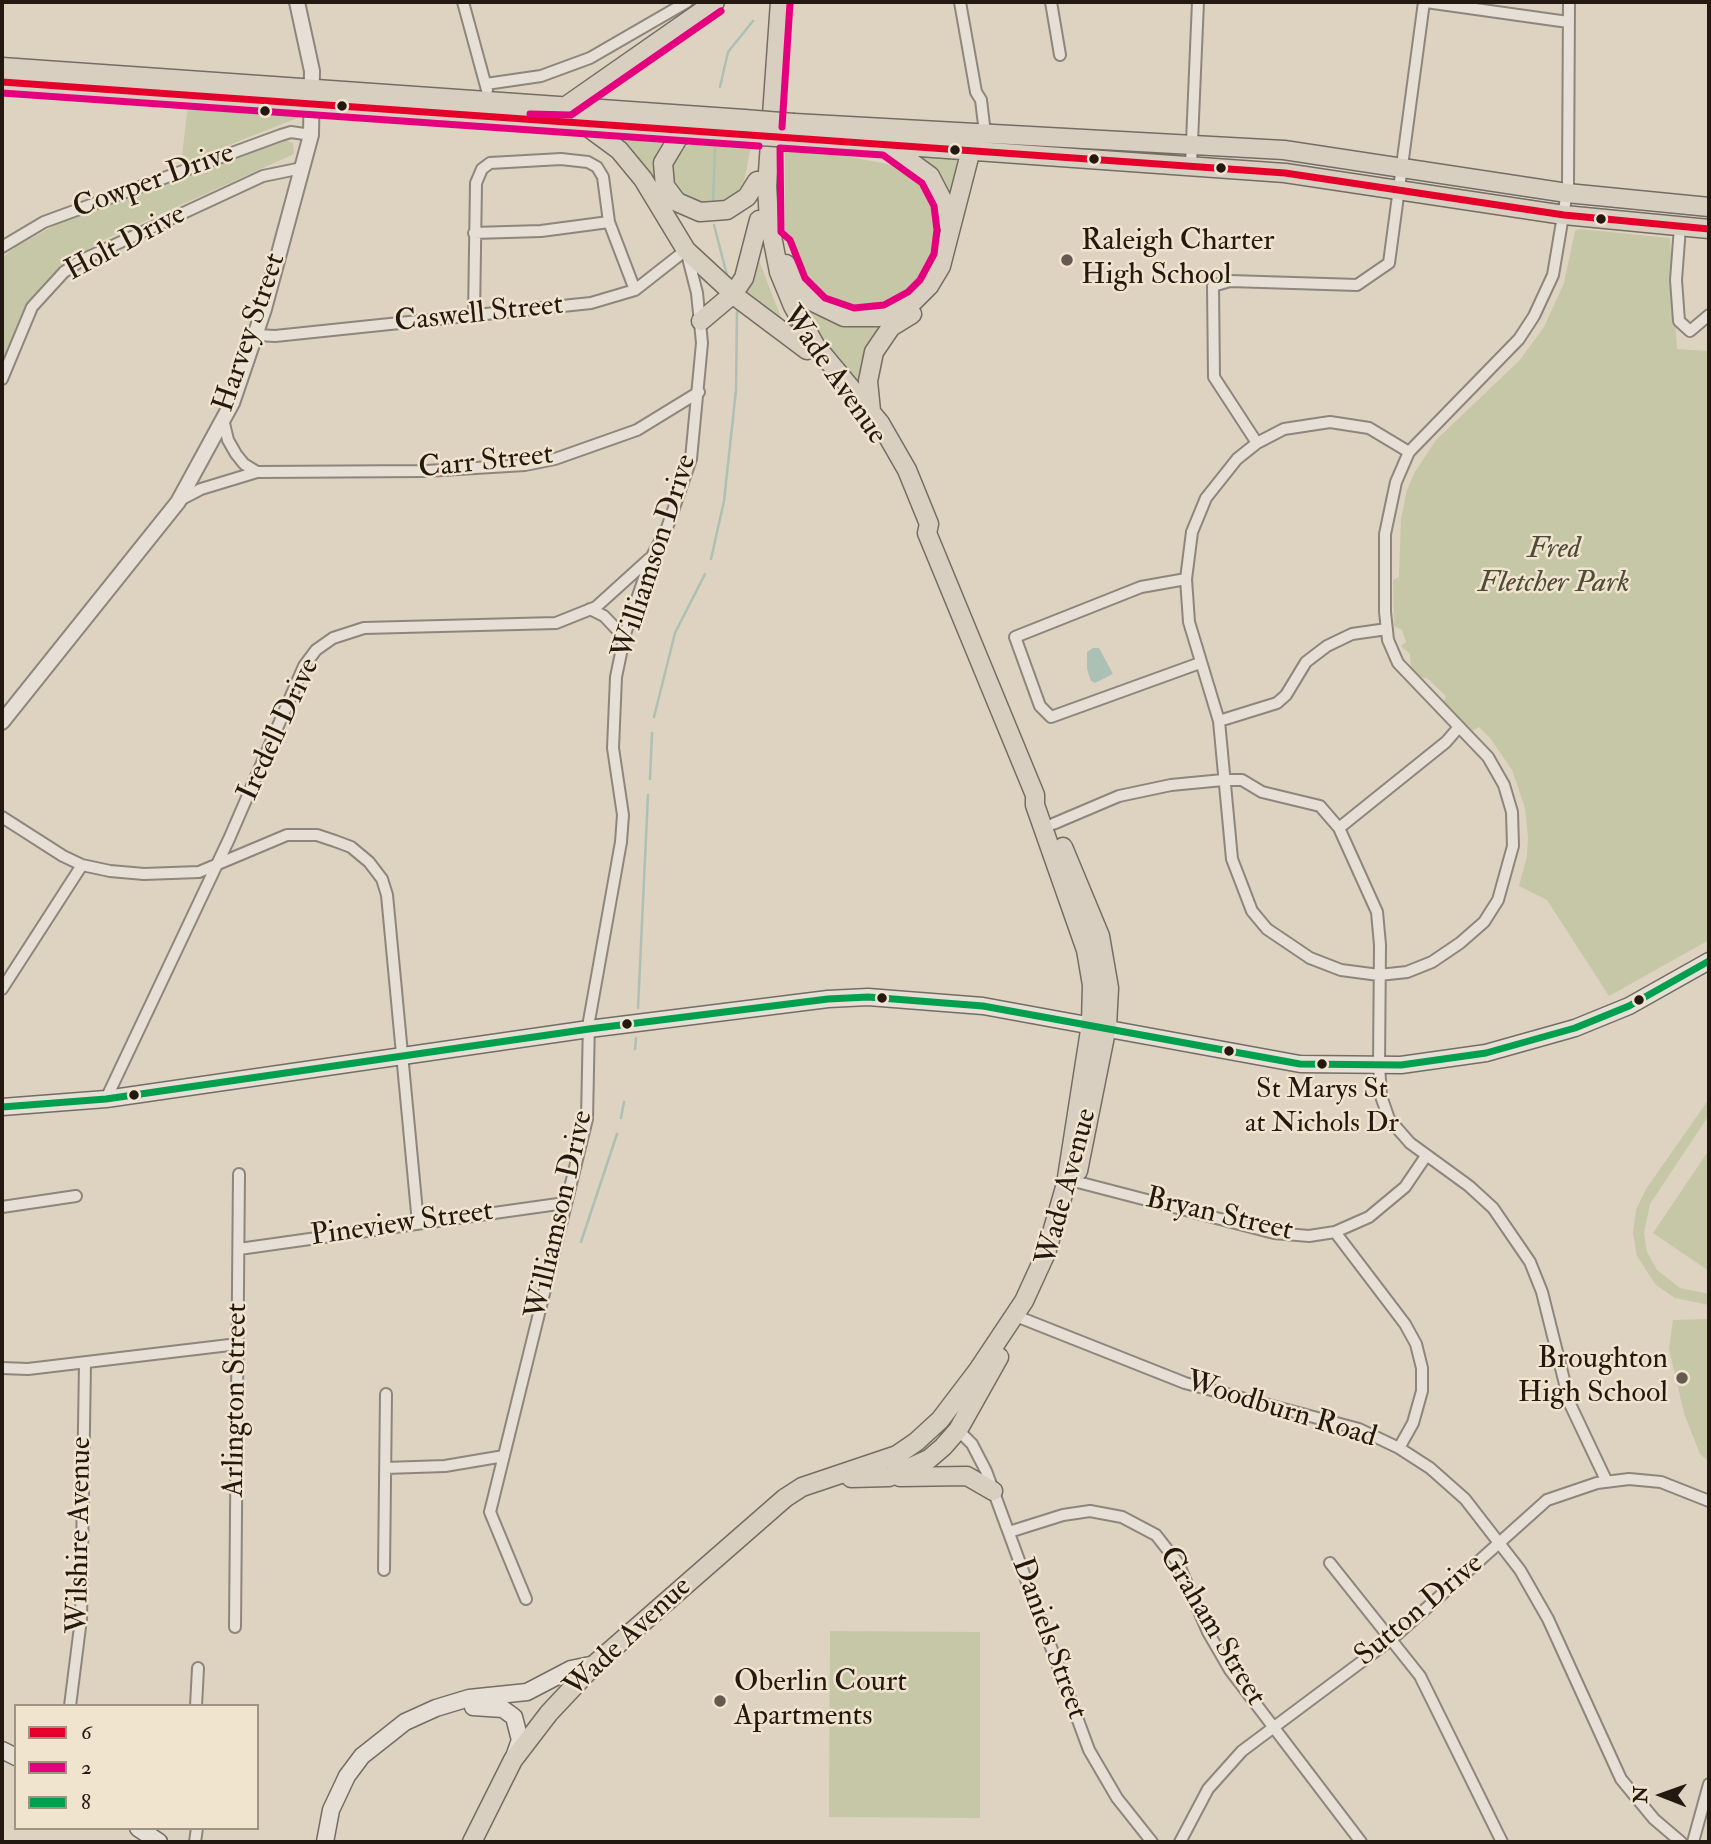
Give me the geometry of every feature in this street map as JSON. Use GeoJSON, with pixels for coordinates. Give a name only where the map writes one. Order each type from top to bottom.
{"type":"FeatureCollection","features":[{"type":"Feature","properties":{"kind":"main road"},"geometry":{"type":"LineString","coordinates":[[566,106],[715,2]]}},
{"type":"Feature","properties":{"kind":"main road","name":"Wade Avenue"},"geometry":{"type":"LineString","coordinates":[[769,2],[757,181],[759,219],[772,281],[787,316],[807,350],[880,441],[920,529],[927,533]]}},
{"type":"Feature","properties":{"kind":"main road","name":"Wade Avenue"},"geometry":{"type":"LineString","coordinates":[[780,2],[768,169],[771,237],[779,272],[803,325],[824,358],[871,411],[892,441],[907,470],[929,524],[927,533],[1035,795],[1035,805],[1067,889],[1090,967],[1099,1025]]}},
{"type":"Feature","properties":{"kind":"main road"},"geometry":{"type":"LineString","coordinates":[[2,66],[578,122],[620,118],[976,143],[1285,173],[1564,215],[1709,229]]}},
{"type":"Feature","properties":{"kind":"main road"},"geometry":{"type":"LineString","coordinates":[[2,82],[312,96],[487,92],[692,130],[743,127]]}},
{"type":"Feature","properties":{"kind":"main road"},"geometry":{"type":"LineString","coordinates":[[619,150],[620,118]]}},
{"type":"Feature","properties":{"kind":"main road"},"geometry":{"type":"LineString","coordinates":[[578,122],[593,128],[619,150],[643,179],[686,250],[733,294],[807,350]]}},
{"type":"Feature","properties":{"kind":"main road"},"geometry":{"type":"LineString","coordinates":[[686,250],[663,191],[663,177],[666,154],[678,138],[692,130]]}},
{"type":"Feature","properties":{"kind":"main road"},"geometry":{"type":"LineString","coordinates":[[794,130],[887,145],[1192,145],[1284,150],[1567,193],[1709,207]]}},
{"type":"Feature","properties":{"kind":"main road"},"geometry":{"type":"LineString","coordinates":[[771,237],[780,245],[796,284],[811,301],[835,315],[870,319],[905,307],[929,286],[944,257],[948,230],[976,143]]}},
{"type":"Feature","properties":{"kind":"main road"},"geometry":{"type":"LineString","coordinates":[[871,411],[868,381],[874,352],[887,331],[927,303],[944,279],[952,260],[976,143]]}},
{"type":"Feature","properties":{"kind":"main road"},"geometry":{"type":"LineString","coordinates":[[887,145],[930,176],[944,203],[948,230]]}},
{"type":"Feature","properties":{"kind":"main road"},"geometry":{"type":"LineString","coordinates":[[663,177],[669,195],[677,202],[709,213],[733,207],[747,197],[757,181]]}},
{"type":"Feature","properties":{"kind":"main road"},"geometry":{"type":"LineString","coordinates":[[701,321],[733,294],[748,268],[759,219]]}},
{"type":"Feature","properties":{"kind":"main road","name":"Wade Avenue"},"geometry":{"type":"LineString","coordinates":[[831,1478],[889,1477],[929,1459],[958,1430],[1053,1258],[1071,1180],[1099,1025],[1110,988],[1105,954],[1044,802],[1035,795]]}},
{"type":"Feature","properties":{"kind":"main road"},"geometry":{"type":"LineString","coordinates":[[2,1107],[106,1099],[589,1029],[828,999],[868,997],[948,1001],[1099,1025],[1258,1058],[1336,1066],[1379,1065],[1486,1053],[1576,1028],[1640,1000],[1709,961]]}},
{"type":"Feature","properties":{"kind":"main road","name":"Wade Avenue"},"geometry":{"type":"LineString","coordinates":[[472,1842],[513,1760],[549,1713],[596,1664],[781,1501],[802,1487],[874,1465],[916,1442],[940,1420],[1019,1318]]}},
{"type":"Feature","properties":{"kind":"main road"},"geometry":{"type":"LineString","coordinates":[[874,1465],[911,1458],[958,1430],[956,1415],[978,1370]]}},
{"type":"Feature","properties":{"kind":"main road"},"geometry":{"type":"LineString","coordinates":[[889,1477],[967,1476],[993,1491]]}},
{"type":"Feature","properties":{"kind":"main road"},"geometry":{"type":"LineString","coordinates":[[325,1842],[338,1794],[362,1756],[395,1729],[436,1707],[469,1698],[527,1692],[571,1669],[596,1664]]}},
{"type":"Feature","properties":{"kind":"main road"},"geometry":{"type":"LineString","coordinates":[[436,1707],[507,1710],[514,1717],[520,1732],[513,1760]]}},
{"type":"Feature","properties":{"kind":"street","name":"Harvey Street"},"geometry":{"type":"LineString","coordinates":[[2,722],[178,502],[223,419],[257,335],[311,135],[312,69],[297,2]]}},
{"type":"Feature","properties":{"kind":"street"},"geometry":{"type":"LineString","coordinates":[[463,2],[487,92],[590,58],[687,2]]}},
{"type":"Feature","properties":{"kind":"street"},"geometry":{"type":"LineString","coordinates":[[960,2],[976,92],[983,112],[976,143]]}},
{"type":"Feature","properties":{"kind":"street"},"geometry":{"type":"LineString","coordinates":[[1051,2],[1060,55]]}},
{"type":"Feature","properties":{"kind":"street"},"geometry":{"type":"LineString","coordinates":[[1191,165],[1198,2]]}},
{"type":"Feature","properties":{"kind":"street"},"geometry":{"type":"LineString","coordinates":[[1258,443],[1214,377],[1213,286],[1230,281],[1357,285],[1389,263],[1394,243],[1397,190],[1425,2],[1569,22]]}},
{"type":"Feature","properties":{"kind":"street"},"geometry":{"type":"LineString","coordinates":[[1409,452],[1369,428],[1331,422],[1284,429],[1258,443],[1237,459],[1206,498],[1192,532],[1186,579],[1189,622],[1219,721],[1232,859],[1252,911],[1267,929],[1310,958],[1341,970],[1379,975],[1407,972],[1432,962],[1484,922],[1498,900],[1507,876],[1513,846],[1512,811],[1488,757],[1398,663],[1387,629],[1385,534],[1393,494],[1409,452],[1519,339],[1534,316],[1553,275],[1567,193],[1569,2]]}},
{"type":"Feature","properties":{"kind":"street","name":"Cowper Drive"},"geometry":{"type":"LineString","coordinates":[[2,246],[56,218],[269,139],[291,132],[311,135]]}},
{"type":"Feature","properties":{"kind":"street"},"geometry":{"type":"LineString","coordinates":[[474,316],[477,183],[482,169],[490,163],[575,160],[597,167],[603,177],[609,222],[635,290]]}},
{"type":"Feature","properties":{"kind":"street","name":"Holt Drive"},"geometry":{"type":"LineString","coordinates":[[2,379],[32,307],[64,272],[82,260],[263,176],[302,168]]}},
{"type":"Feature","properties":{"kind":"street"},"geometry":{"type":"LineString","coordinates":[[474,233],[541,231],[609,222]]}},
{"type":"Feature","properties":{"kind":"street"},"geometry":{"type":"LineString","coordinates":[[1680,227],[1676,280],[1679,321],[1690,331],[1709,315]]}},
{"type":"Feature","properties":{"kind":"street","name":"Caswell Street"},"geometry":{"type":"LineString","coordinates":[[257,335],[275,336],[592,303],[635,290],[686,250]]}},
{"type":"Feature","properties":{"kind":"street","name":"Williamson Drive"},"geometry":{"type":"LineString","coordinates":[[526,1599],[490,1512],[589,1103],[589,1029],[621,842],[623,815],[613,748],[613,716],[624,638],[651,558],[683,485],[696,429],[701,321],[686,250]]}},
{"type":"Feature","properties":{"kind":"street","name":"Carr Street"},"geometry":{"type":"LineString","coordinates":[[178,502],[201,489],[257,472],[426,471],[525,465],[602,444],[637,430],[699,392]]}},
{"type":"Feature","properties":{"kind":"street"},"geometry":{"type":"LineString","coordinates":[[223,419],[228,440],[236,454],[244,464],[257,472]]}},
{"type":"Feature","properties":{"kind":"street","name":"Iredell Drive"},"geometry":{"type":"LineString","coordinates":[[106,1099],[214,867],[303,666],[316,650],[333,638],[364,628],[556,623],[590,609],[651,558]]}},
{"type":"Feature","properties":{"kind":"street"},"geometry":{"type":"LineString","coordinates":[[1186,579],[1142,587],[1015,637],[1040,706],[1051,717],[1200,663]]}},
{"type":"Feature","properties":{"kind":"street"},"geometry":{"type":"LineString","coordinates":[[590,609],[604,616],[624,638]]}},
{"type":"Feature","properties":{"kind":"street"},"geometry":{"type":"LineString","coordinates":[[1219,721],[1277,703],[1286,695],[1300,669],[1327,646],[1352,634],[1387,629]]}},
{"type":"Feature","properties":{"kind":"street"},"geometry":{"type":"LineString","coordinates":[[1339,828],[1446,742],[1459,727]]}},
{"type":"Feature","properties":{"kind":"street"},"geometry":{"type":"LineString","coordinates":[[1053,824],[1119,796],[1171,785],[1223,780],[1242,780],[1262,792],[1321,806],[1339,828],[1377,912],[1381,1096],[1393,1126],[1426,1156],[1469,1185],[1493,1208],[1530,1262],[1542,1292],[1570,1404],[1606,1480]]}},
{"type":"Feature","properties":{"kind":"street"},"geometry":{"type":"LineString","coordinates":[[2,817],[37,842],[82,865],[144,874],[199,872],[287,835],[317,835],[351,848],[369,862],[382,879],[387,895],[418,1223]]}},
{"type":"Feature","properties":{"kind":"street"},"geometry":{"type":"LineString","coordinates":[[2,989],[82,865]]}},
{"type":"Feature","properties":{"kind":"street","name":"Bryan Street"},"geometry":{"type":"LineString","coordinates":[[1071,1180],[1274,1233],[1308,1236],[1355,1225],[1383,1208],[1405,1187],[1426,1156]]}},
{"type":"Feature","properties":{"kind":"street","name":"Arlington Street"},"geometry":{"type":"LineString","coordinates":[[235,1627],[239,1174]]}},
{"type":"Feature","properties":{"kind":"street"},"geometry":{"type":"LineString","coordinates":[[2,1207],[76,1196]]}},
{"type":"Feature","properties":{"kind":"street","name":"Pineview Street"},"geometry":{"type":"LineString","coordinates":[[239,1249],[565,1202]]}},
{"type":"Feature","properties":{"kind":"street"},"geometry":{"type":"LineString","coordinates":[[1335,1231],[1405,1324],[1416,1344],[1422,1368],[1422,1391],[1413,1423],[1399,1448]]}},
{"type":"Feature","properties":{"kind":"street","name":"Woodburn Road"},"geometry":{"type":"LineString","coordinates":[[1019,1318],[1155,1373],[1331,1420],[1399,1448],[1448,1482],[1501,1541],[1548,1619],[1621,1779],[1654,1819],[1681,1842]]}},
{"type":"Feature","properties":{"kind":"street"},"geometry":{"type":"LineString","coordinates":[[2,1368],[28,1369],[238,1344]]}},
{"type":"Feature","properties":{"kind":"street","name":"Wilshire Avenue"},"geometry":{"type":"LineString","coordinates":[[70,1704],[80,1619],[85,1363]]}},
{"type":"Feature","properties":{"kind":"street"},"geometry":{"type":"LineString","coordinates":[[384,1570],[386,1394]]}},
{"type":"Feature","properties":{"kind":"street","name":"Daniels Street"},"geometry":{"type":"LineString","coordinates":[[958,1430],[978,1454],[1090,1750],[1117,1798],[1152,1842]]}},
{"type":"Feature","properties":{"kind":"street"},"geometry":{"type":"LineString","coordinates":[[385,1468],[435,1467],[504,1456]]}},
{"type":"Feature","properties":{"kind":"street","name":"Sutton Drive"},"geometry":{"type":"LineString","coordinates":[[1180,1842],[1202,1799],[1223,1770],[1242,1751],[1392,1639],[1547,1500],[1606,1480],[1661,1482],[1697,1493],[1709,1501]]}},
{"type":"Feature","properties":{"kind":"street","name":"Graham Street"},"geometry":{"type":"LineString","coordinates":[[1009,1532],[1063,1515],[1090,1511],[1122,1517],[1156,1535],[1178,1563],[1219,1651],[1273,1728],[1361,1842]]}},
{"type":"Feature","properties":{"kind":"street"},"geometry":{"type":"LineString","coordinates":[[1330,1563],[1392,1639],[1431,1695],[1502,1842]]}},
{"type":"Feature","properties":{"kind":"street"},"geometry":{"type":"LineString","coordinates":[[196,1704],[198,1668]]}},
{"type":"Feature","properties":{"kind":"street"},"geometry":{"type":"LineString","coordinates":[[1693,1842],[1709,1784]]}},
{"type":"Feature","properties":{"kind":"green space"},"geometry":{"type":"Polygon","coordinates":[[[188,105],[294,113],[300,117],[181,164],[188,105]]]}},
{"type":"Feature","properties":{"kind":"green space"},"geometry":{"type":"Polygon","coordinates":[[[623,135],[666,140],[655,160],[657,187],[622,144],[623,135]]]}},
{"type":"Feature","properties":{"kind":"green space"},"geometry":{"type":"Polygon","coordinates":[[[284,140],[293,143],[294,154],[105,239],[69,261],[42,286],[28,305],[2,363],[2,258],[17,246],[65,220],[284,140]]]}},
{"type":"Feature","properties":{"kind":"green space"},"geometry":{"type":"Polygon","coordinates":[[[700,142],[751,146],[744,182],[736,193],[719,203],[703,204],[686,199],[675,189],[671,176],[672,165],[682,148],[700,142]]]}},
{"type":"Feature","properties":{"kind":"green space"},"geometry":{"type":"Polygon","coordinates":[[[800,147],[912,171],[929,190],[942,224],[942,240],[934,270],[899,305],[853,315],[809,292],[808,284],[791,253],[785,227],[785,149],[800,150],[800,147]]]}},
{"type":"Feature","properties":{"kind":"green space"},"geometry":{"type":"Polygon","coordinates":[[[923,156],[958,158],[961,162],[951,196],[922,159],[923,156]]]}},
{"type":"Feature","properties":{"kind":"green space","name":"Fred Fletcher Park"},"geometry":{"type":"Polygon","coordinates":[[[1579,229],[1670,238],[1677,349],[1709,351],[1709,940],[1609,996],[1547,900],[1519,886],[1527,856],[1528,837],[1525,808],[1512,770],[1479,727],[1472,731],[1442,705],[1446,696],[1427,678],[1418,678],[1411,668],[1410,654],[1401,646],[1406,642],[1402,630],[1394,626],[1393,580],[1399,577],[1401,519],[1407,490],[1415,472],[1436,440],[1520,360],[1544,327],[1564,283],[1575,231],[1579,229]]]}},
{"type":"Feature","properties":{"kind":"green space"},"geometry":{"type":"Polygon","coordinates":[[[758,258],[778,310],[786,327],[741,297],[758,258]]]}},
{"type":"Feature","properties":{"kind":"green space"},"geometry":{"type":"Polygon","coordinates":[[[801,301],[895,317],[863,387],[829,349],[801,301]]]}},
{"type":"Feature","properties":{"kind":"green space"},"geometry":{"type":"Polygon","coordinates":[[[1709,1099],[1709,1115],[1650,1204],[1644,1233],[1647,1252],[1657,1270],[1680,1288],[1709,1294],[1709,1305],[1675,1298],[1656,1285],[1637,1256],[1633,1233],[1636,1210],[1646,1189],[1709,1099]]]}},
{"type":"Feature","properties":{"kind":"green space"},"geometry":{"type":"Polygon","coordinates":[[[1709,1150],[1709,1271],[1653,1233],[1709,1150]]]}},
{"type":"Feature","properties":{"kind":"green space"},"geometry":{"type":"Polygon","coordinates":[[[1709,1319],[1709,1462],[1700,1454],[1684,1413],[1669,1349],[1673,1320],[1709,1319]]]}},
{"type":"Feature","properties":{"kind":"green space"},"geometry":{"type":"Polygon","coordinates":[[[830,1631],[980,1632],[980,1818],[829,1817],[830,1631]]]}},
{"type":"Feature","properties":{"kind":"shaded area"},"geometry":{"type":"Polygon","coordinates":[[[1099,648],[1113,674],[1095,683],[1091,681],[1087,669],[1087,652],[1099,648]]]}},
{"type":"Feature","properties":{"kind":"waterway"},"geometry":{"type":"LineString","coordinates":[[791,6],[792,2]]}},
{"type":"Feature","properties":{"kind":"waterway"},"geometry":{"type":"LineString","coordinates":[[720,87],[728,52],[753,21]]}},
{"type":"Feature","properties":{"kind":"waterway"},"geometry":{"type":"LineString","coordinates":[[713,203],[715,149]]}},
{"type":"Feature","properties":{"kind":"waterway"},"geometry":{"type":"LineString","coordinates":[[714,225],[728,279]]}},
{"type":"Feature","properties":{"kind":"waterway"},"geometry":{"type":"LineString","coordinates":[[711,559],[724,501],[736,390],[737,312]]}},
{"type":"Feature","properties":{"kind":"waterway"},"geometry":{"type":"LineString","coordinates":[[654,717],[675,633],[705,574]]}},
{"type":"Feature","properties":{"kind":"waterway"},"geometry":{"type":"LineString","coordinates":[[650,779],[652,733]]}},
{"type":"Feature","properties":{"kind":"waterway"},"geometry":{"type":"LineString","coordinates":[[638,1008],[648,795]]}},
{"type":"Feature","properties":{"kind":"waterway"},"geometry":{"type":"LineString","coordinates":[[635,1049],[636,1038]]}},
{"type":"Feature","properties":{"kind":"waterway"},"geometry":{"type":"LineString","coordinates":[[621,1118],[624,1102]]}},
{"type":"Feature","properties":{"kind":"waterway"},"geometry":{"type":"LineString","coordinates":[[581,1242],[617,1134]]}},
{"type":"Feature","properties":{"kind":"transit line","name":"2"},"geometry":{"type":"LineString","coordinates":[[782,127],[790,3]]}},
{"type":"Feature","properties":{"kind":"transit line","name":"2"},"geometry":{"type":"LineString","coordinates":[[530,114],[571,115],[721,11]]}},
{"type":"Feature","properties":{"kind":"transit line","name":"6"},"geometry":{"type":"LineString","coordinates":[[2,82],[1285,173],[1564,215],[1709,229]]}},
{"type":"Feature","properties":{"kind":"transit line","name":"2"},"geometry":{"type":"LineString","coordinates":[[2,93],[759,146]]}},
{"type":"Feature","properties":{"kind":"transit line","name":"2"},"geometry":{"type":"LineString","coordinates":[[780,148],[883,155],[922,183],[934,206],[937,230],[934,254],[920,280],[908,292],[884,305],[854,308],[825,298],[805,278],[790,240],[781,232],[780,148]]}},
{"type":"Feature","properties":{"kind":"transit line","name":"8"},"geometry":{"type":"LineString","coordinates":[[2,1107],[106,1099],[589,1029],[828,999],[868,997],[983,1006],[1300,1064],[1401,1065],[1486,1053],[1575,1028],[1629,1006],[1709,961]]}},
{"type":"Feature","properties":{"kind":"place","name":"Raleigh Charter High School"},"geometry":{"type":"Point","coordinates":[1067,260]}},
{"type":"Feature","properties":{"kind":"place","name":"St Marys St at Nichols Dr"},"geometry":{"type":"Point","coordinates":[1322,1064]}},
{"type":"Feature","properties":{"kind":"place","name":"Broughton High School"},"geometry":{"type":"Point","coordinates":[1682,1378]}},
{"type":"Feature","properties":{"kind":"place","name":"Oberlin Court Apartments"},"geometry":{"type":"Point","coordinates":[720,1701]}}]}
